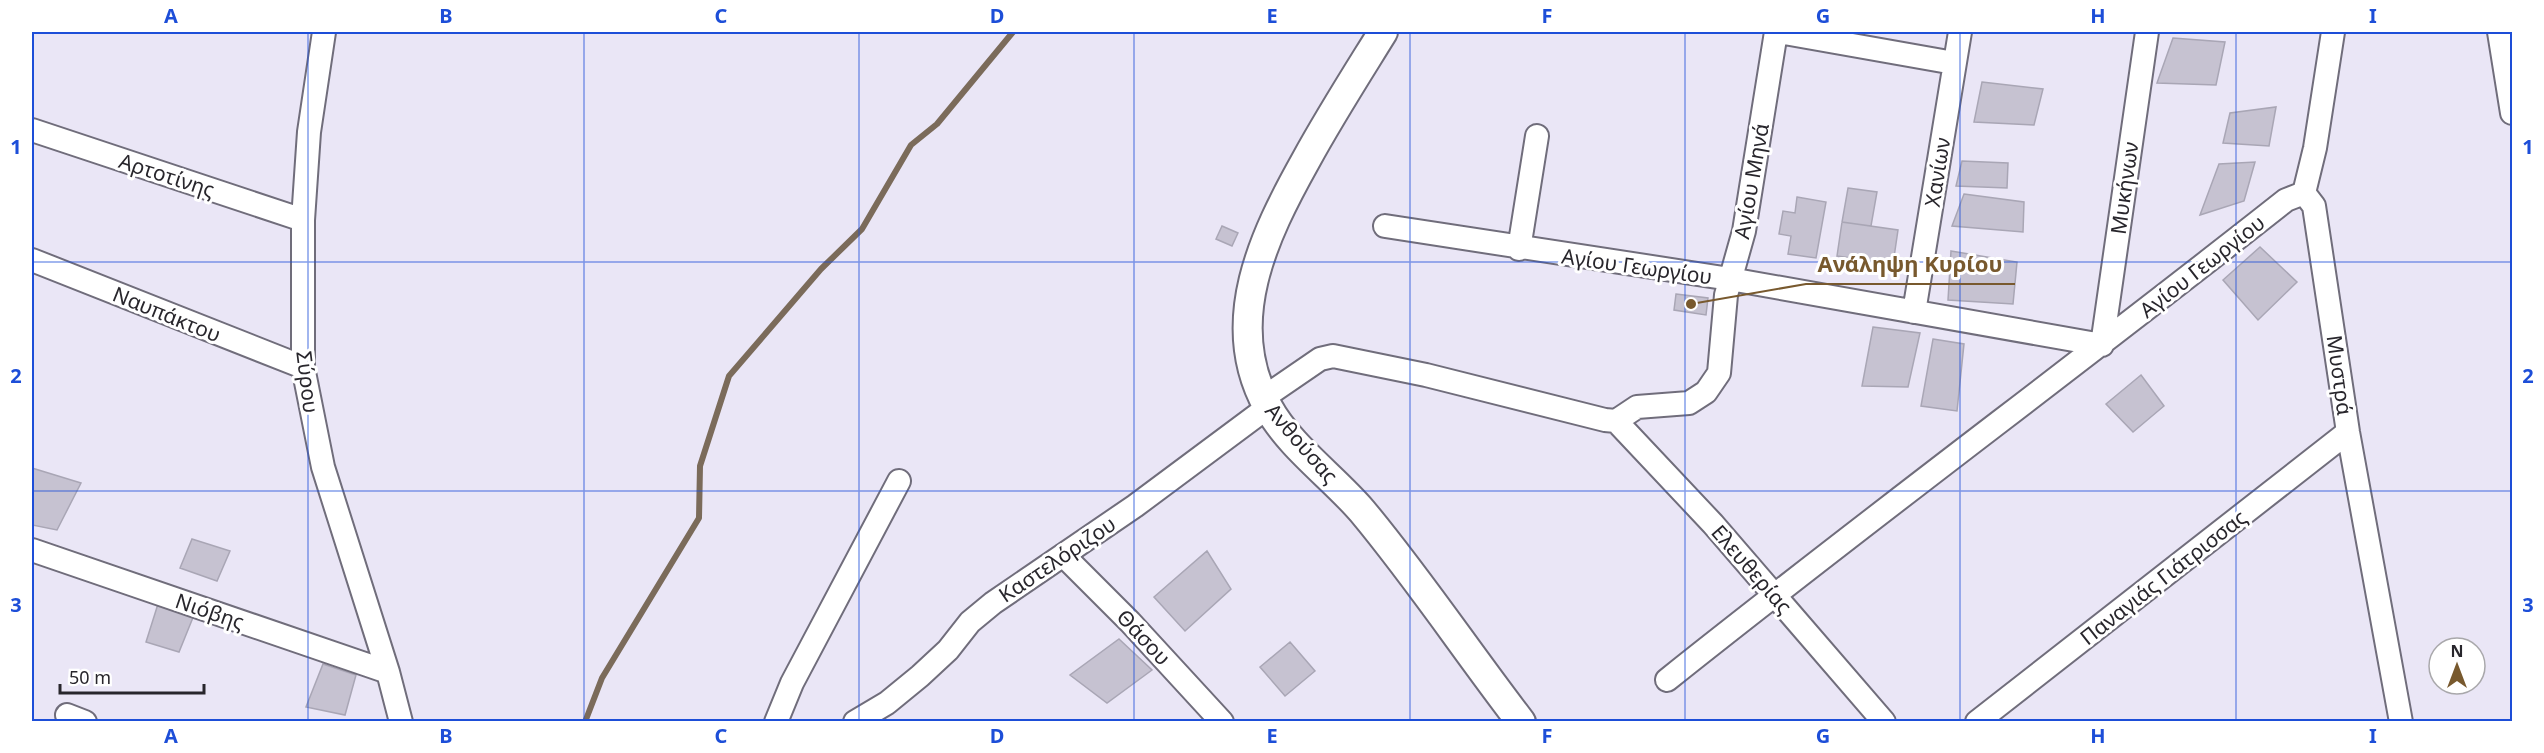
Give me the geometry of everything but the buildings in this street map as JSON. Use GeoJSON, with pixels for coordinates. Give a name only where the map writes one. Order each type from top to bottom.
{"type":"FeatureCollection","features":[{"type":"Feature","properties":{"kind":"street","name":"Σύρου"},"geometry":{"type":"LineString","coordinates":[[324,32],[309,132],[303,220],[303,367],[323,466],[388,672],[400,722]]}},
{"type":"Feature","properties":{"kind":"street","name":"Ανθούσας"},"geometry":{"type":"LineString","coordinates":[[1383,32],[1284,199],[1262,248],[1249,296],[1247,318],[1252,368],[1265,402],[1283,428],[1370,520],[1521,722]]}},
{"type":"Feature","properties":{"kind":"street"},"geometry":{"type":"LineString","coordinates":[[1778,32],[1954,63]]}},
{"type":"Feature","properties":{"kind":"street","name":"Αγίου Μηνά"},"geometry":{"type":"LineString","coordinates":[[1616,421],[1637,407],[1682,404],[1703,395],[1719,373],[1730,279],[1746,223],[1778,32]]}},
{"type":"Feature","properties":{"kind":"street","name":"Χανίων"},"geometry":{"type":"LineString","coordinates":[[1914,312],[1960,32]]}},
{"type":"Feature","properties":{"kind":"street","name":"Μυκήνων"},"geometry":{"type":"LineString","coordinates":[[2102,345],[2147,32]]}},
{"type":"Feature","properties":{"kind":"street"},"geometry":{"type":"LineString","coordinates":[[2304,193],[2315,148],[2332,32]]}},
{"type":"Feature","properties":{"kind":"street"},"geometry":{"type":"LineString","coordinates":[[2499,32],[2512,113]]}},
{"type":"Feature","properties":{"kind":"street","name":"Αρτοτίνης"},"geometry":{"type":"LineString","coordinates":[[32,130],[303,220]]}},
{"type":"Feature","properties":{"kind":"street"},"geometry":{"type":"LineString","coordinates":[[1519,249],[1538,136]]}},
{"type":"Feature","properties":{"kind":"street","name":"Αγίου Γεωργίου"},"geometry":{"type":"LineString","coordinates":[[1667,680],[1773,595],[2102,345],[2286,200],[2304,193]]}},
{"type":"Feature","properties":{"kind":"street","name":"Μυστρά"},"geometry":{"type":"LineString","coordinates":[[2304,193],[2314,206],[2348,432],[2402,722]]}},
{"type":"Feature","properties":{"kind":"street","name":"Αγίου Γεωργίου"},"geometry":{"type":"LineString","coordinates":[[1385,226],[1519,249],[1730,279],[2102,345]]}},
{"type":"Feature","properties":{"kind":"street","name":"Ναυπάκτου"},"geometry":{"type":"LineString","coordinates":[[32,260],[303,367]]}},
{"type":"Feature","properties":{"kind":"street","name":"Καστελόριζου"},"geometry":{"type":"LineString","coordinates":[[855,722],[887,703],[920,676],[948,650],[970,622],[993,603],[1135,506],[1320,359],[1333,356],[1426,375],[1597,419],[1616,421]]}},
{"type":"Feature","properties":{"kind":"street","name":"Ελευθερίας"},"geometry":{"type":"LineString","coordinates":[[1616,421],[1713,524],[1884,722]]}},
{"type":"Feature","properties":{"kind":"street","name":"Παναγιάς Γιάτρισσας"},"geometry":{"type":"LineString","coordinates":[[1977,722],[2348,432]]}},
{"type":"Feature","properties":{"kind":"street"},"geometry":{"type":"LineString","coordinates":[[776,722],[792,683],[899,481]]}},
{"type":"Feature","properties":{"kind":"street","name":"Νιόβης"},"geometry":{"type":"LineString","coordinates":[[32,550],[388,672]]}},
{"type":"Feature","properties":{"kind":"street","name":"Θάσου"},"geometry":{"type":"LineString","coordinates":[[1063,555],[1130,622],[1222,722]]}},
{"type":"Feature","properties":{"kind":"waterway"},"geometry":{"type":"LineString","coordinates":[[585,722],[602,678],[699,518],[700,466],[729,376],[821,269],[862,229],[911,145],[937,124],[1013,32]]}},
{"type":"Feature","properties":{"kind":"place","name":"Ανάληψη Κυρίου"},"geometry":{"type":"Point","coordinates":[1691,304]}}]}
